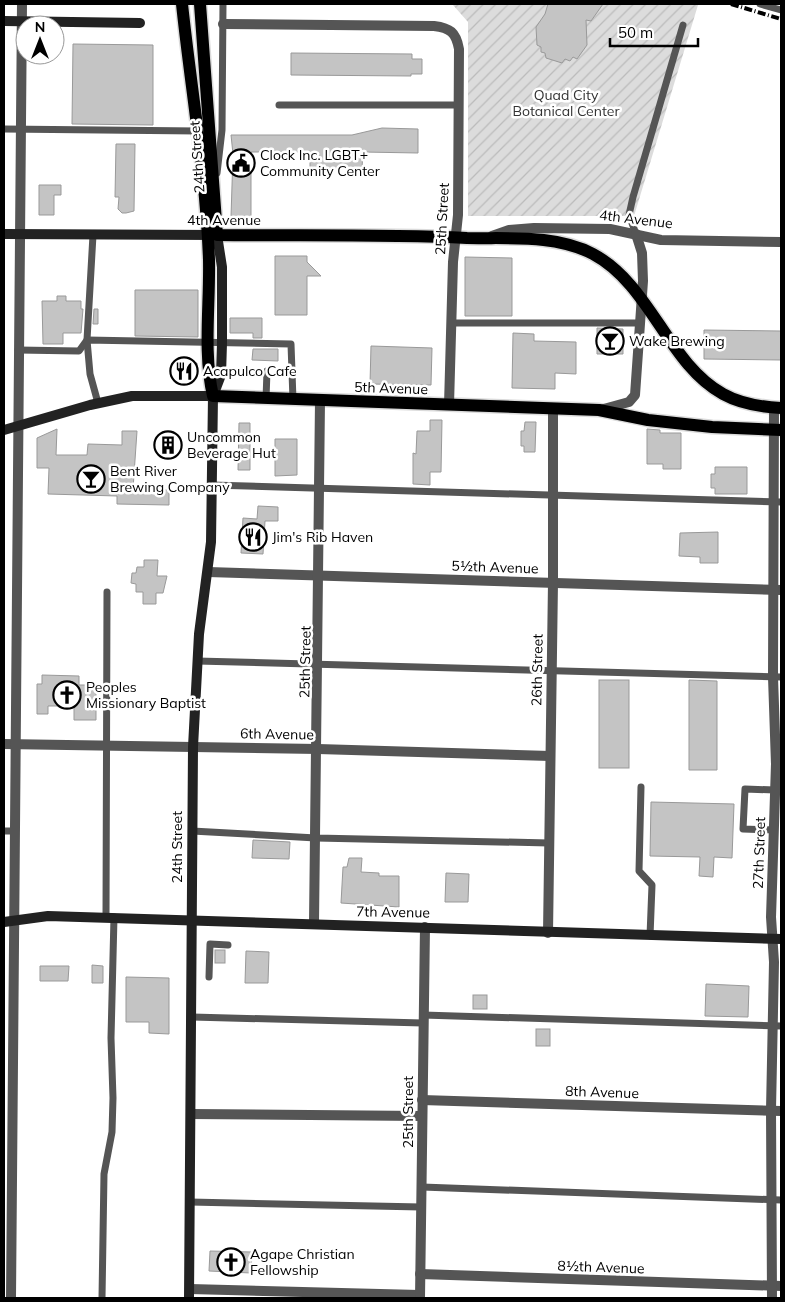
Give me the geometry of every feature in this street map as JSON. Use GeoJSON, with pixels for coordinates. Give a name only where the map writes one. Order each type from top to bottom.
{"type":"FeatureCollection","features":[{"type":"Feature","properties":{"kind":"main road","name":"24th Street"},"geometry":{"type":"LineString","coordinates":[[182,4],[212,235]]}},
{"type":"Feature","properties":{"kind":"main road","name":"24th Street"},"geometry":{"type":"LineString","coordinates":[[200,4],[215,196],[212,235],[215,343],[208,376],[213,396]]}},
{"type":"Feature","properties":{"kind":"main road","name":"4th Avenue"},"geometry":{"type":"LineString","coordinates":[[212,235],[450,237]]}},
{"type":"Feature","properties":{"kind":"main road"},"geometry":{"type":"LineString","coordinates":[[450,237],[553,241],[592,254],[627,280],[691,367],[705,381],[723,394],[741,402],[778,408]]}},
{"type":"Feature","properties":{"kind":"main road","name":"5th Avenue"},"geometry":{"type":"LineString","coordinates":[[213,396],[599,410],[668,422],[712,427],[778,430]]}},
{"type":"Feature","properties":{"kind":"street"},"geometry":{"type":"LineString","coordinates":[[65,22],[140,23]]}},
{"type":"Feature","properties":{"kind":"street","name":"25th Street"},"geometry":{"type":"LineString","coordinates":[[223,24],[434,26],[451,30],[455,35],[459,49],[458,105],[450,237],[450,405]]}},
{"type":"Feature","properties":{"kind":"street"},"geometry":{"type":"LineString","coordinates":[[10,1298],[7,1267],[8,921],[15,831],[9,744],[17,425],[21,65]]}},
{"type":"Feature","properties":{"kind":"street","name":"4th Avenue"},"geometry":{"type":"LineString","coordinates":[[488,238],[509,230],[534,228],[610,229],[661,240],[781,242]]}},
{"type":"Feature","properties":{"kind":"street","name":"4th Avenue"},"geometry":{"type":"LineString","coordinates":[[4,234],[212,235]]}},
{"type":"Feature","properties":{"kind":"street"},"geometry":{"type":"LineString","coordinates":[[599,410],[633,399],[642,300],[642,253],[636,234]]}},
{"type":"Feature","properties":{"kind":"street","name":"5th Avenue"},"geometry":{"type":"LineString","coordinates":[[4,430],[98,403],[132,396],[213,396]]}},
{"type":"Feature","properties":{"kind":"street","name":"24th Street"},"geometry":{"type":"LineString","coordinates":[[190,1294],[193,747],[197,661],[208,572],[212,485],[213,396]]}},
{"type":"Feature","properties":{"kind":"street","name":"25th Street"},"geometry":{"type":"LineString","coordinates":[[314,924],[319,663],[320,401]]}},
{"type":"Feature","properties":{"kind":"street","name":"27th Street"},"geometry":{"type":"LineString","coordinates":[[772,1298],[777,1286],[777,939],[771,917],[777,850],[774,830],[778,764],[778,408]]}},
{"type":"Feature","properties":{"kind":"street","name":"26th Street"},"geometry":{"type":"LineString","coordinates":[[548,932],[550,669],[553,582],[553,409]]}},
{"type":"Feature","properties":{"kind":"street","name":"5½th Avenue"},"geometry":{"type":"LineString","coordinates":[[208,572],[778,590]]}},
{"type":"Feature","properties":{"kind":"street","name":"6th Avenue"},"geometry":{"type":"LineString","coordinates":[[9,744],[318,749],[550,756]]}},
{"type":"Feature","properties":{"kind":"street","name":"7th Avenue"},"geometry":{"type":"LineString","coordinates":[[8,921],[48,916],[110,917],[777,939]]}},
{"type":"Feature","properties":{"kind":"street","name":"25th Street"},"geometry":{"type":"LineString","coordinates":[[419,1297],[425,927]]}},
{"type":"Feature","properties":{"kind":"street","name":"8th Avenue"},"geometry":{"type":"LineString","coordinates":[[422,1100],[776,1111]]}},
{"type":"Feature","properties":{"kind":"street"},"geometry":{"type":"LineString","coordinates":[[191,1114],[422,1116]]}},
{"type":"Feature","properties":{"kind":"street","name":"8½th Avenue"},"geometry":{"type":"LineString","coordinates":[[420,1274],[777,1286]]}},
{"type":"Feature","properties":{"kind":"street"},"geometry":{"type":"LineString","coordinates":[[190,1294],[419,1297]]}},
{"type":"Feature","properties":{"kind":"lane"},"geometry":{"type":"LineString","coordinates":[[215,196],[222,130],[223,4]]}},
{"type":"Feature","properties":{"kind":"lane"},"geometry":{"type":"LineString","coordinates":[[760,4],[781,10]]}},
{"type":"Feature","properties":{"kind":"lane"},"geometry":{"type":"LineString","coordinates":[[636,234],[629,215],[633,197],[683,25]]}},
{"type":"Feature","properties":{"kind":"lane"},"geometry":{"type":"LineString","coordinates":[[279,105],[458,105]]}},
{"type":"Feature","properties":{"kind":"lane"},"geometry":{"type":"LineString","coordinates":[[4,129],[198,132]]}},
{"type":"Feature","properties":{"kind":"lane"},"geometry":{"type":"LineString","coordinates":[[93,234],[91,274],[87,302],[87,340],[90,374],[98,403]]}},
{"type":"Feature","properties":{"kind":"lane"},"geometry":{"type":"LineString","coordinates":[[451,323],[639,323]]}},
{"type":"Feature","properties":{"kind":"lane"},"geometry":{"type":"LineString","coordinates":[[18,350],[79,351],[87,340]]}},
{"type":"Feature","properties":{"kind":"lane"},"geometry":{"type":"LineString","coordinates":[[87,340],[292,344],[294,400]]}},
{"type":"Feature","properties":{"kind":"lane"},"geometry":{"type":"LineString","coordinates":[[266,399],[267,371]]}},
{"type":"Feature","properties":{"kind":"lane"},"geometry":{"type":"LineString","coordinates":[[212,485],[778,501]]}},
{"type":"Feature","properties":{"kind":"lane"},"geometry":{"type":"LineString","coordinates":[[102,1298],[104,1174],[112,1132],[113,1098],[107,745],[107,592]]}},
{"type":"Feature","properties":{"kind":"lane"},"geometry":{"type":"LineString","coordinates":[[197,661],[550,669],[777,677]]}},
{"type":"Feature","properties":{"kind":"lane"},"geometry":{"type":"LineString","coordinates":[[641,787],[639,871],[652,885],[650,936]]}},
{"type":"Feature","properties":{"kind":"lane"},"geometry":{"type":"LineString","coordinates":[[774,830],[743,829],[745,790],[775,790]]}},
{"type":"Feature","properties":{"kind":"lane"},"geometry":{"type":"LineString","coordinates":[[4,831],[15,831]]}},
{"type":"Feature","properties":{"kind":"lane"},"geometry":{"type":"LineString","coordinates":[[192,831],[316,838],[549,843]]}},
{"type":"Feature","properties":{"kind":"lane"},"geometry":{"type":"LineString","coordinates":[[210,977],[210,944],[228,945]]}},
{"type":"Feature","properties":{"kind":"lane"},"geometry":{"type":"LineString","coordinates":[[192,1018],[423,1019],[778,1026]]}},
{"type":"Feature","properties":{"kind":"lane"},"geometry":{"type":"LineString","coordinates":[[422,1188],[777,1200]]}},
{"type":"Feature","properties":{"kind":"lane"},"geometry":{"type":"LineString","coordinates":[[190,1202],[421,1207]]}},
{"type":"Feature","properties":{"kind":"green space","name":"Quad City Botanical Center"},"geometry":{"type":"Polygon","coordinates":[[[298,4],[698,5],[634,216],[468,216],[468,22],[453,5],[298,4]]]}},
{"type":"Feature","properties":{"kind":"building"},"geometry":{"type":"Polygon","coordinates":[[[548,4],[603,4],[591,21],[586,20],[587,45],[577,59],[573,57],[570,61],[565,59],[562,63],[546,58],[545,53],[541,52],[541,47],[537,45],[536,27],[545,14],[548,4]]]}},
{"type":"Feature","properties":{"kind":"building"},"geometry":{"type":"Polygon","coordinates":[[[73,44],[153,45],[153,125],[72,124],[73,44]]]}},
{"type":"Feature","properties":{"kind":"building"},"geometry":{"type":"Polygon","coordinates":[[[291,53],[412,54],[412,59],[422,59],[422,74],[411,74],[411,76],[291,75],[291,53]]]}},
{"type":"Feature","properties":{"kind":"building"},"geometry":{"type":"Polygon","coordinates":[[[382,128],[418,129],[418,153],[363,152],[362,168],[310,169],[310,152],[251,152],[251,217],[231,217],[233,154],[231,135],[352,135],[382,128]]]}},
{"type":"Feature","properties":{"kind":"building"},"geometry":{"type":"Polygon","coordinates":[[[116,144],[135,144],[134,211],[126,213],[122,213],[118,209],[119,197],[115,197],[116,144]]]}},
{"type":"Feature","properties":{"kind":"building"},"geometry":{"type":"Polygon","coordinates":[[[39,185],[61,185],[61,195],[54,195],[54,215],[39,215],[39,185]]]}},
{"type":"Feature","properties":{"kind":"building"},"geometry":{"type":"Polygon","coordinates":[[[275,256],[307,256],[307,262],[321,276],[307,276],[307,315],[275,315],[275,256]]]}},
{"type":"Feature","properties":{"kind":"building"},"geometry":{"type":"Polygon","coordinates":[[[465,257],[512,258],[512,316],[465,316],[465,257]]]}},
{"type":"Feature","properties":{"kind":"building"},"geometry":{"type":"Polygon","coordinates":[[[135,290],[198,290],[198,337],[135,336],[135,290]]]}},
{"type":"Feature","properties":{"kind":"building"},"geometry":{"type":"Polygon","coordinates":[[[57,296],[66,296],[66,301],[81,301],[81,309],[83,309],[81,333],[63,333],[63,344],[43,344],[42,301],[57,301],[57,296]]]}},
{"type":"Feature","properties":{"kind":"building"},"geometry":{"type":"Polygon","coordinates":[[[94,309],[98,309],[98,324],[93,324],[94,309]]]}},
{"type":"Feature","properties":{"kind":"building"},"geometry":{"type":"Polygon","coordinates":[[[230,318],[262,318],[262,338],[253,338],[253,333],[230,333],[230,318]]]}},
{"type":"Feature","properties":{"kind":"building","name":"Wake Brewing"},"geometry":{"type":"Polygon","coordinates":[[[597,328],[623,329],[623,354],[597,354],[597,328]]]}},
{"type":"Feature","properties":{"kind":"building"},"geometry":{"type":"Polygon","coordinates":[[[704,330],[781,331],[781,360],[704,359],[704,330]]]}},
{"type":"Feature","properties":{"kind":"building"},"geometry":{"type":"Polygon","coordinates":[[[513,333],[534,334],[534,341],[576,342],[576,374],[555,373],[555,389],[512,388],[513,333]]]}},
{"type":"Feature","properties":{"kind":"building"},"geometry":{"type":"Polygon","coordinates":[[[371,346],[432,348],[431,385],[370,384],[371,346]]]}},
{"type":"Feature","properties":{"kind":"building"},"geometry":{"type":"Polygon","coordinates":[[[253,349],[278,349],[278,361],[252,360],[253,349]]]}},
{"type":"Feature","properties":{"kind":"building","name":"Acapulco Cafe"},"geometry":{"type":"Polygon","coordinates":[[[172,363],[197,363],[197,376],[171,377],[172,363]]]}},
{"type":"Feature","properties":{"kind":"building"},"geometry":{"type":"Polygon","coordinates":[[[430,420],[442,420],[441,472],[430,472],[430,485],[413,484],[413,453],[416,454],[417,431],[430,431],[430,420]]]}},
{"type":"Feature","properties":{"kind":"building"},"geometry":{"type":"Polygon","coordinates":[[[525,422],[536,422],[535,452],[524,452],[524,446],[521,446],[521,431],[524,431],[525,422]]]}},
{"type":"Feature","properties":{"kind":"building"},"geometry":{"type":"Polygon","coordinates":[[[239,423],[250,423],[250,470],[238,470],[239,423]]]}},
{"type":"Feature","properties":{"kind":"building"},"geometry":{"type":"Polygon","coordinates":[[[57,429],[56,455],[87,455],[88,444],[122,445],[122,431],[137,431],[133,489],[169,490],[169,505],[117,504],[117,496],[48,494],[49,468],[37,468],[37,438],[57,429]]]}},
{"type":"Feature","properties":{"kind":"building"},"geometry":{"type":"Polygon","coordinates":[[[647,429],[660,430],[660,433],[681,433],[681,469],[663,469],[663,464],[647,464],[647,429]]]}},
{"type":"Feature","properties":{"kind":"building"},"geometry":{"type":"Polygon","coordinates":[[[275,439],[297,439],[297,475],[275,476],[275,439]]]}},
{"type":"Feature","properties":{"kind":"building"},"geometry":{"type":"Polygon","coordinates":[[[715,467],[747,467],[747,494],[715,494],[715,488],[711,488],[711,474],[715,474],[715,467]]]}},
{"type":"Feature","properties":{"kind":"building","name":"Jim's Rib Haven"},"geometry":{"type":"Polygon","coordinates":[[[258,506],[278,507],[278,521],[265,521],[263,554],[241,553],[243,518],[257,519],[258,506]]]}},
{"type":"Feature","properties":{"kind":"building"},"geometry":{"type":"Polygon","coordinates":[[[718,532],[718,563],[700,563],[700,557],[679,556],[680,533],[718,532]]]}},
{"type":"Feature","properties":{"kind":"building"},"geometry":{"type":"Polygon","coordinates":[[[144,560],[158,560],[157,576],[167,576],[163,593],[156,593],[156,604],[143,604],[143,592],[136,592],[136,584],[131,583],[132,573],[136,573],[137,567],[144,567],[144,560]]]}},
{"type":"Feature","properties":{"kind":"building","name":"Peoples Missionary Baptist"},"geometry":{"type":"Polygon","coordinates":[[[42,675],[79,676],[79,685],[96,685],[96,720],[74,720],[74,706],[48,706],[48,714],[37,714],[37,684],[42,684],[42,675]]]}},
{"type":"Feature","properties":{"kind":"building"},"geometry":{"type":"Polygon","coordinates":[[[599,680],[629,680],[629,768],[599,768],[599,680]]]}},
{"type":"Feature","properties":{"kind":"building"},"geometry":{"type":"Polygon","coordinates":[[[689,680],[717,681],[717,770],[689,770],[689,680]]]}},
{"type":"Feature","properties":{"kind":"building"},"geometry":{"type":"Polygon","coordinates":[[[651,802],[734,804],[732,858],[714,857],[713,877],[699,876],[700,857],[650,856],[651,802]]]}},
{"type":"Feature","properties":{"kind":"building"},"geometry":{"type":"Polygon","coordinates":[[[253,840],[290,842],[289,859],[252,858],[253,840]]]}},
{"type":"Feature","properties":{"kind":"building"},"geometry":{"type":"Polygon","coordinates":[[[349,858],[362,858],[361,872],[379,873],[379,876],[399,876],[399,907],[341,903],[343,867],[347,867],[349,858]]]}},
{"type":"Feature","properties":{"kind":"building"},"geometry":{"type":"Polygon","coordinates":[[[446,873],[469,874],[468,902],[445,902],[446,873]]]}},
{"type":"Feature","properties":{"kind":"building"},"geometry":{"type":"Polygon","coordinates":[[[215,950],[225,950],[225,963],[215,963],[215,950]]]}},
{"type":"Feature","properties":{"kind":"building"},"geometry":{"type":"Polygon","coordinates":[[[246,951],[269,952],[268,983],[245,983],[246,951]]]}},
{"type":"Feature","properties":{"kind":"building"},"geometry":{"type":"Polygon","coordinates":[[[92,965],[103,966],[103,983],[92,983],[92,965]]]}},
{"type":"Feature","properties":{"kind":"building"},"geometry":{"type":"Polygon","coordinates":[[[40,966],[69,966],[68,981],[40,981],[40,966]]]}},
{"type":"Feature","properties":{"kind":"building"},"geometry":{"type":"Polygon","coordinates":[[[126,977],[169,978],[169,1034],[149,1033],[149,1022],[126,1022],[126,977]]]}},
{"type":"Feature","properties":{"kind":"building"},"geometry":{"type":"Polygon","coordinates":[[[706,984],[749,986],[748,1017],[705,1016],[706,984]]]}},
{"type":"Feature","properties":{"kind":"building"},"geometry":{"type":"Polygon","coordinates":[[[473,995],[487,995],[487,1009],[473,1009],[473,995]]]}},
{"type":"Feature","properties":{"kind":"building"},"geometry":{"type":"Polygon","coordinates":[[[536,1029],[550,1029],[550,1046],[536,1046],[536,1029]]]}},
{"type":"Feature","properties":{"kind":"building","name":"Agape Christian Fellowship"},"geometry":{"type":"Polygon","coordinates":[[[210,1251],[252,1252],[251,1273],[209,1271],[210,1251]]]}},
{"type":"Feature","properties":{"kind":"railway"},"geometry":{"type":"LineString","coordinates":[[731,4],[781,19]]}},
{"type":"Feature","properties":{"kind":"place","name":"Clock Inc. LGBT+ Community Center"},"geometry":{"type":"Point","coordinates":[241,163]}},
{"type":"Feature","properties":{"kind":"place","name":"Wake Brewing"},"geometry":{"type":"Point","coordinates":[610,341]}},
{"type":"Feature","properties":{"kind":"place","name":"Acapulco Cafe"},"geometry":{"type":"Point","coordinates":[184,371]}},
{"type":"Feature","properties":{"kind":"place","name":"Uncommon Beverage Hut"},"geometry":{"type":"Point","coordinates":[168,445]}},
{"type":"Feature","properties":{"kind":"place","name":"Bent River Brewing Company"},"geometry":{"type":"Point","coordinates":[91,479]}},
{"type":"Feature","properties":{"kind":"place","name":"Jim's Rib Haven"},"geometry":{"type":"Point","coordinates":[253,537]}},
{"type":"Feature","properties":{"kind":"place","name":"Peoples Missionary Baptist"},"geometry":{"type":"Point","coordinates":[67,695]}},
{"type":"Feature","properties":{"kind":"place","name":"Agape Christian Fellowship"},"geometry":{"type":"Point","coordinates":[231,1262]}}]}
